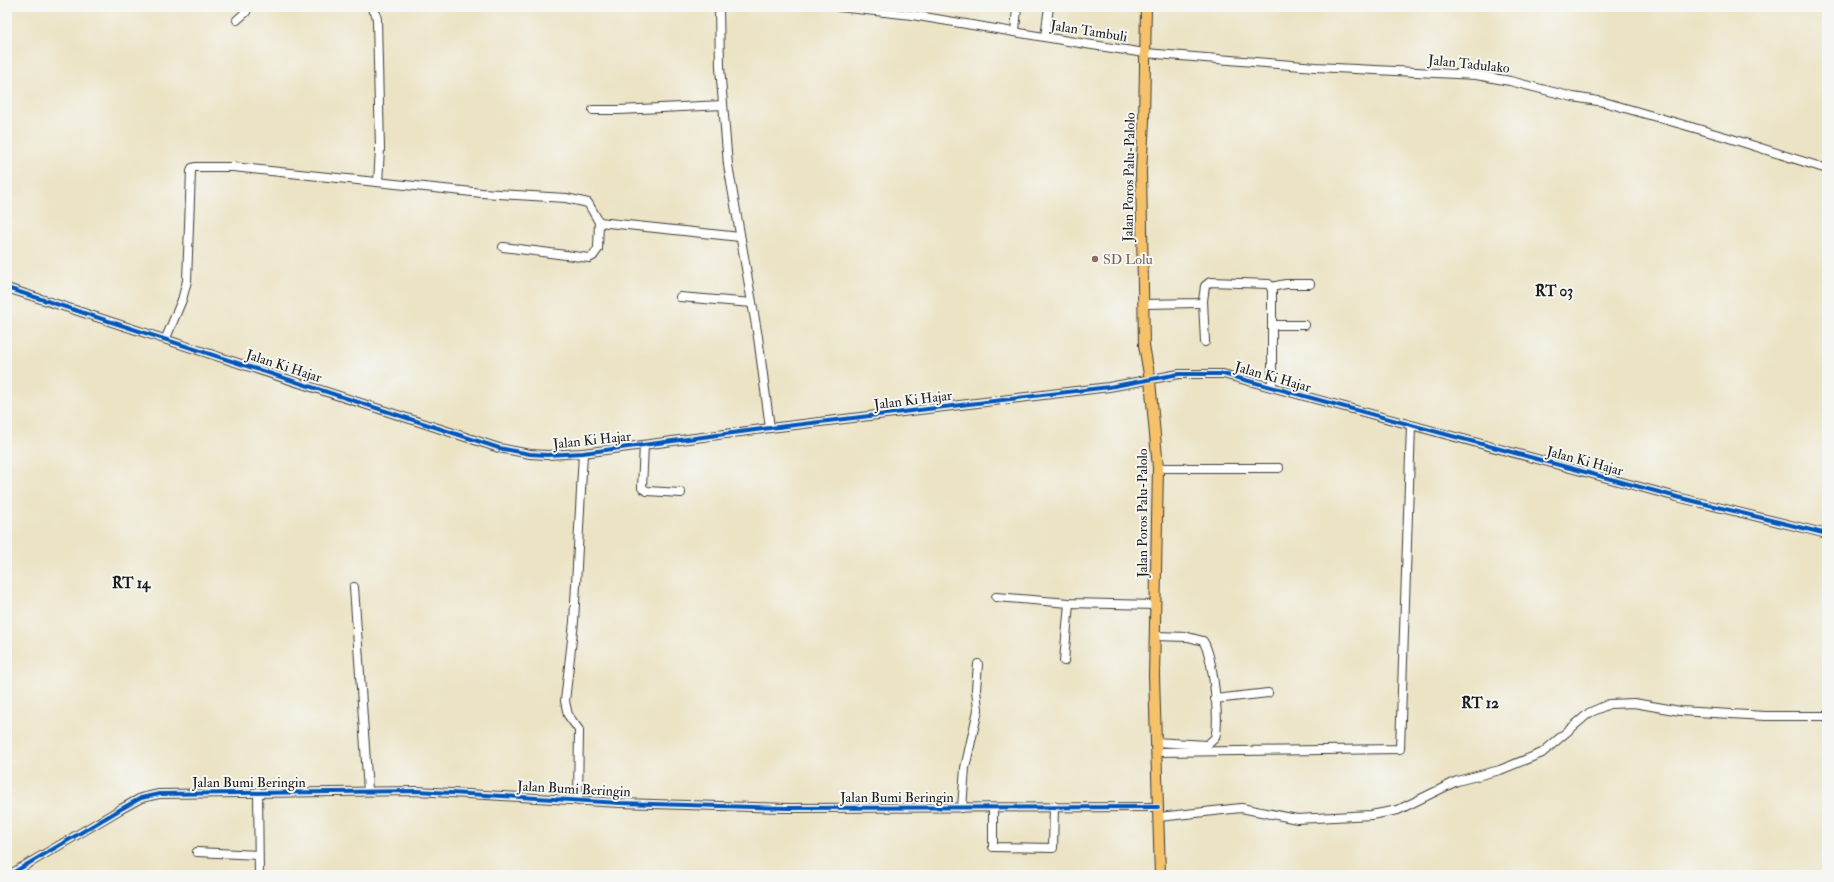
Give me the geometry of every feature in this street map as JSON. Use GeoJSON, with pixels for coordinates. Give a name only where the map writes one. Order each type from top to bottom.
{"type":"FeatureCollection","features":[{"type":"Feature","properties":{"kind":"main road","name":"Jalan Poros Palu-Palolo"},"geometry":{"type":"LineString","coordinates":[[1146,7],[1144,122],[1141,171],[1143,304],[1144,345],[1150,380],[1158,468],[1155,747],[1159,817],[1160,875]]}},
{"type":"Feature","properties":{"kind":"street"},"geometry":{"type":"LineString","coordinates":[[237,20],[246,12],[248,7]]}},
{"type":"Feature","properties":{"kind":"street"},"geometry":{"type":"LineString","coordinates":[[371,7],[376,14],[377,20],[380,149],[378,182]]}},
{"type":"Feature","properties":{"kind":"street"},"geometry":{"type":"LineString","coordinates":[[718,7],[720,67],[728,165],[752,303],[770,428]]}},
{"type":"Feature","properties":{"kind":"street","name":"Jalan Tambuli"},"geometry":{"type":"LineString","coordinates":[[839,7],[912,15],[1146,53]]}},
{"type":"Feature","properties":{"kind":"street"},"geometry":{"type":"LineString","coordinates":[[1015,32],[1017,7]]}},
{"type":"Feature","properties":{"kind":"street"},"geometry":{"type":"LineString","coordinates":[[1046,37],[1049,7]]}},
{"type":"Feature","properties":{"kind":"street","name":"Jalan Tadulako"},"geometry":{"type":"LineString","coordinates":[[1146,53],[1315,67],[1476,75],[1510,81],[1573,98],[1604,102],[1650,116],[1689,125],[1827,169]]}},
{"type":"Feature","properties":{"kind":"street"},"geometry":{"type":"LineString","coordinates":[[593,110],[723,105]]}},
{"type":"Feature","properties":{"kind":"street"},"geometry":{"type":"LineString","coordinates":[[166,338],[182,300],[187,281],[192,168],[233,167],[581,201],[591,205],[599,222],[598,249],[594,256],[589,258],[503,247]]}},
{"type":"Feature","properties":{"kind":"street"},"geometry":{"type":"LineString","coordinates":[[599,222],[740,237]]}},
{"type":"Feature","properties":{"kind":"street"},"geometry":{"type":"LineString","coordinates":[[1205,342],[1204,301],[1205,288],[1208,282],[1265,284],[1271,287],[1286,284],[1310,284]]}},
{"type":"Feature","properties":{"kind":"street"},"geometry":{"type":"LineString","coordinates":[[1271,287],[1273,325],[1272,387]]}},
{"type":"Feature","properties":{"kind":"street","name":"Jalan Ki Hajar"},"geometry":{"type":"LineString","coordinates":[[7,288],[166,338],[195,350],[499,448],[540,455],[582,453],[770,428],[1109,387],[1187,374],[1226,374],[1411,426],[1677,497],[1827,534]]}},
{"type":"Feature","properties":{"kind":"street"},"geometry":{"type":"LineString","coordinates":[[680,297],[752,303]]}},
{"type":"Feature","properties":{"kind":"street"},"geometry":{"type":"LineString","coordinates":[[1143,304],[1196,304],[1204,301]]}},
{"type":"Feature","properties":{"kind":"street"},"geometry":{"type":"LineString","coordinates":[[1273,325],[1305,325]]}},
{"type":"Feature","properties":{"kind":"street"},"geometry":{"type":"LineString","coordinates":[[1155,747],[1400,749],[1411,426]]}},
{"type":"Feature","properties":{"kind":"street"},"geometry":{"type":"LineString","coordinates":[[644,445],[642,488],[647,491],[680,493]]}},
{"type":"Feature","properties":{"kind":"street"},"geometry":{"type":"LineString","coordinates":[[578,801],[579,730],[568,715],[565,701],[574,622],[582,453]]}},
{"type":"Feature","properties":{"kind":"street"},"geometry":{"type":"LineString","coordinates":[[1158,468],[1279,468]]}},
{"type":"Feature","properties":{"kind":"street"},"geometry":{"type":"LineString","coordinates":[[354,587],[368,791]]}},
{"type":"Feature","properties":{"kind":"street"},"geometry":{"type":"LineString","coordinates":[[996,597],[1069,603],[1156,605]]}},
{"type":"Feature","properties":{"kind":"street"},"geometry":{"type":"LineString","coordinates":[[1064,661],[1069,603]]}},
{"type":"Feature","properties":{"kind":"street"},"geometry":{"type":"LineString","coordinates":[[1155,636],[1203,640],[1208,650],[1215,699],[1216,734],[1210,744],[1155,747]]}},
{"type":"Feature","properties":{"kind":"street"},"geometry":{"type":"LineString","coordinates":[[962,808],[965,768],[978,710],[976,689],[978,664]]}},
{"type":"Feature","properties":{"kind":"street"},"geometry":{"type":"LineString","coordinates":[[1215,699],[1268,693]]}},
{"type":"Feature","properties":{"kind":"street"},"geometry":{"type":"LineString","coordinates":[[1159,817],[1241,808],[1297,819],[1371,816],[1398,810],[1457,782],[1500,770],[1542,753],[1589,713],[1609,704],[1634,703],[1680,710],[1765,716],[1827,716]]}},
{"type":"Feature","properties":{"kind":"street","name":"Jalan Bumi Beringin"},"geometry":{"type":"LineString","coordinates":[[9,875],[141,798],[159,794],[417,791],[578,801],[734,807],[1158,807]]}},
{"type":"Feature","properties":{"kind":"street"},"geometry":{"type":"LineString","coordinates":[[258,792],[259,875]]}},
{"type":"Feature","properties":{"kind":"street"},"geometry":{"type":"LineString","coordinates":[[993,808],[993,847],[1053,848],[1054,806]]}},
{"type":"Feature","properties":{"kind":"street"},"geometry":{"type":"LineString","coordinates":[[197,852],[258,855]]}},
{"type":"Feature","properties":{"kind":"cycle path"},"geometry":{"type":"LineString","coordinates":[[7,288],[499,448],[530,454],[547,455],[583,453],[770,428],[1109,387],[1179,374],[1223,374],[1677,497],[1827,534]]}},
{"type":"Feature","properties":{"kind":"cycle path"},"geometry":{"type":"LineString","coordinates":[[9,875],[141,798],[159,794],[417,791],[620,803],[786,808],[1158,807]]}},
{"type":"Feature","properties":{"kind":"place","name":"SD Lolu"},"geometry":{"type":"Point","coordinates":[1095,259]}},
{"type":"Feature","properties":{"kind":"district","name":"RT 03"},"geometry":{"type":"Point","coordinates":[1554,291]}},
{"type":"Feature","properties":{"kind":"district","name":"RT 14"},"geometry":{"type":"Point","coordinates":[131,583]}},
{"type":"Feature","properties":{"kind":"district","name":"RT 12"},"geometry":{"type":"Point","coordinates":[1480,703]}}]}
